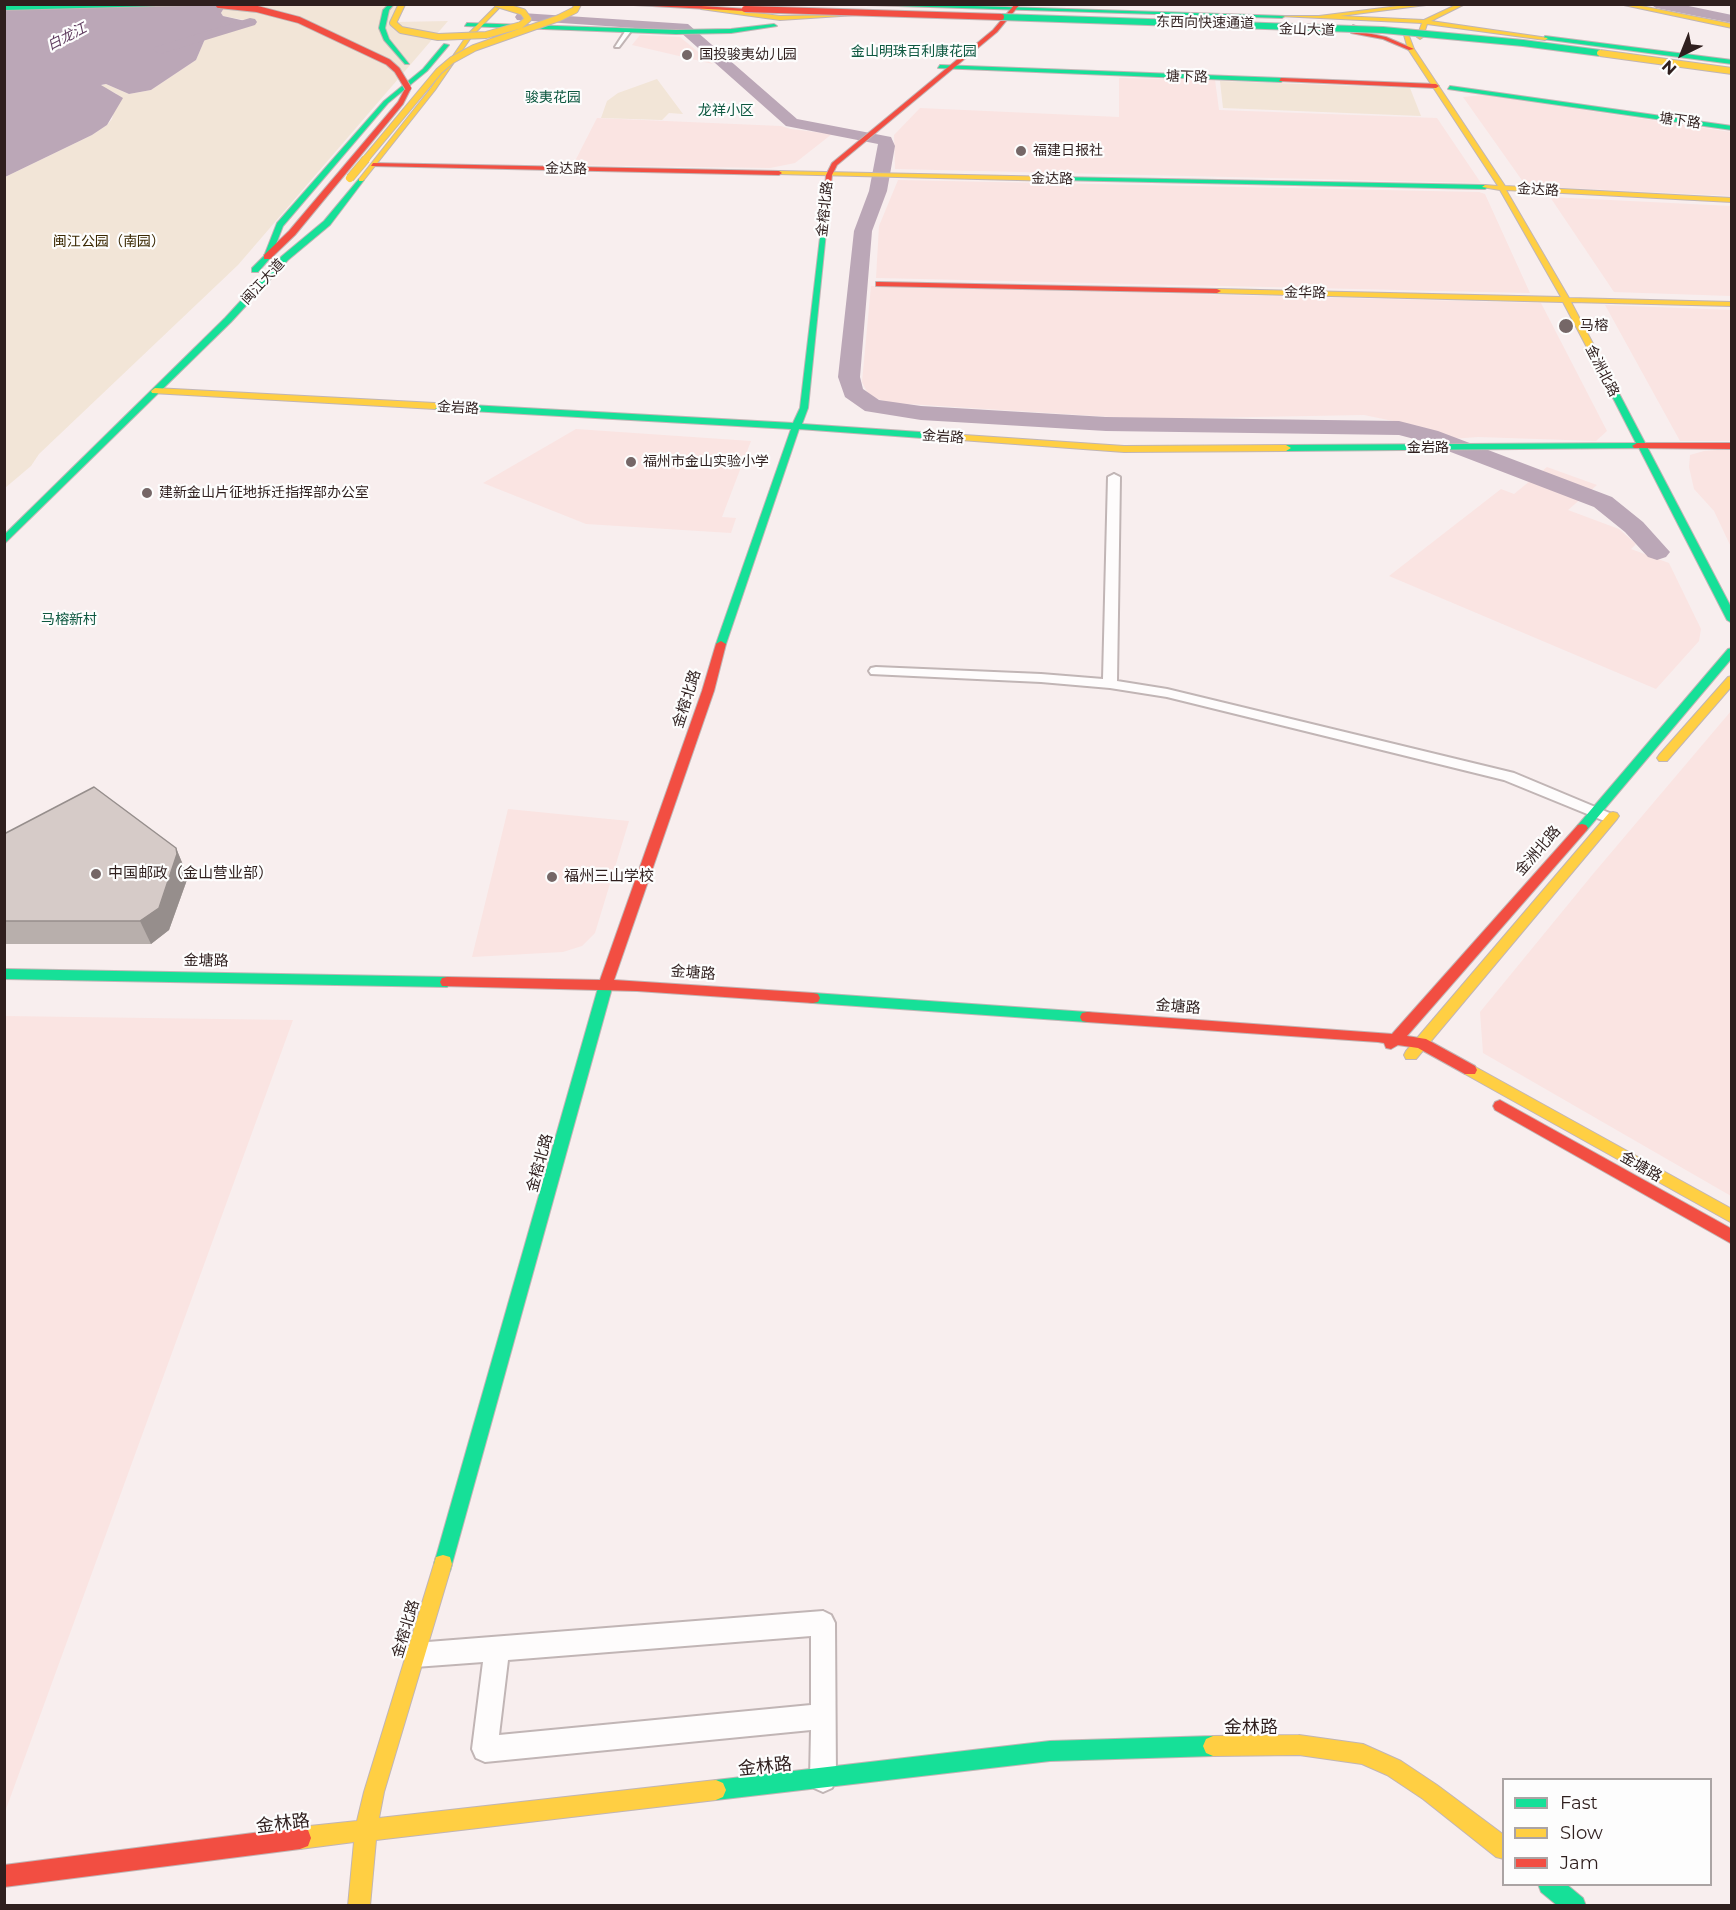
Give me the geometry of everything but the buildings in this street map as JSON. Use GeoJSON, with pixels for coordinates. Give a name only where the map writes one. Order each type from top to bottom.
{"type":"FeatureCollection","features":[{"type":"Feature","properties":{"kind":"main road"},"geometry":{"type":"LineString","coordinates":[[4,8],[230,4]]}},
{"type":"Feature","properties":{"kind":"main road"},"geometry":{"type":"LineString","coordinates":[[285,258],[401,103],[408,88],[411,73],[407,63],[386,39],[382,28],[386,10],[392,4]]}},
{"type":"Feature","properties":{"kind":"main road"},"geometry":{"type":"LineString","coordinates":[[402,4],[393,23],[401,30],[417,35],[438,37],[486,35],[521,25],[528,19],[523,12],[495,6]]}},
{"type":"Feature","properties":{"kind":"main road"},"geometry":{"type":"LineString","coordinates":[[267,258],[344,178],[439,71],[452,60],[474,48],[559,18],[575,10],[578,4]]}},
{"type":"Feature","properties":{"kind":"main road","name":"东西向快速通道"},"geometry":{"type":"LineString","coordinates":[[618,4],[1229,17],[1383,24],[1731,64]]}},
{"type":"Feature","properties":{"kind":"main road","name":"金山大道"},"geometry":{"type":"LineString","coordinates":[[836,4],[1007,11],[1353,32],[1413,40],[1560,46],[1731,64]]}},
{"type":"Feature","properties":{"kind":"main road"},"geometry":{"type":"LineString","coordinates":[[974,4],[1007,11]]}},
{"type":"Feature","properties":{"kind":"main road"},"geometry":{"type":"LineString","coordinates":[[1320,17],[1432,4]]}},
{"type":"Feature","properties":{"kind":"main road"},"geometry":{"type":"LineString","coordinates":[[1413,40],[1409,20],[1438,4]]}},
{"type":"Feature","properties":{"kind":"main road"},"geometry":{"type":"LineString","coordinates":[[1413,40],[1425,22],[1463,4]]}},
{"type":"Feature","properties":{"kind":"main road"},"geometry":{"type":"LineString","coordinates":[[1621,4],[1731,26]]}},
{"type":"Feature","properties":{"kind":"main road"},"geometry":{"type":"LineString","coordinates":[[219,5],[256,9],[299,20],[388,62],[397,69],[408,88]]}},
{"type":"Feature","properties":{"kind":"main road"},"geometry":{"type":"LineString","coordinates":[[495,6],[500,14],[516,22],[550,28]]}},
{"type":"Feature","properties":{"kind":"main road","name":"闽江大道"},"geometry":{"type":"LineString","coordinates":[[246,280],[267,258],[280,225],[386,102],[495,6]]}},
{"type":"Feature","properties":{"kind":"main road","name":"金山大道"},"geometry":{"type":"LineString","coordinates":[[701,7],[755,16],[804,19],[903,14],[960,15],[1007,11],[1409,20],[1502,31],[1560,46],[1731,73]]}},
{"type":"Feature","properties":{"kind":"main road","name":"东西向快速通道"},"geometry":{"type":"LineString","coordinates":[[746,7],[1383,30],[1523,43],[1731,73]]}},
{"type":"Feature","properties":{"kind":"main road"},"geometry":{"type":"LineString","coordinates":[[804,19],[955,23],[1007,11]]}},
{"type":"Feature","properties":{"kind":"main road","name":"金榕北路"},"geometry":{"type":"LineString","coordinates":[[807,253],[823,175],[863,133],[943,68],[1007,11]]}},
{"type":"Feature","properties":{"kind":"main road"},"geometry":{"type":"LineString","coordinates":[[1302,18],[1358,28],[1353,32]]}},
{"type":"Feature","properties":{"kind":"main road"},"geometry":{"type":"LineString","coordinates":[[473,25],[703,32],[804,22],[854,20]]}},
{"type":"Feature","properties":{"kind":"main road","name":"闽江大道"},"geometry":{"type":"LineString","coordinates":[[4,541],[228,320],[285,258],[327,223],[373,165],[473,25]]}},
{"type":"Feature","properties":{"kind":"main road","name":"金洲北路"},"geometry":{"type":"LineString","coordinates":[[1413,40],[1421,42],[1443,87],[1565,298],[1731,620]]}},
{"type":"Feature","properties":{"kind":"main road","name":"塘下路"},"geometry":{"type":"LineString","coordinates":[[943,68],[1443,87],[1731,128]]}},
{"type":"Feature","properties":{"kind":"main road","name":"金洲北路"},"geometry":{"type":"LineString","coordinates":[[1443,87],[1523,194]]}},
{"type":"Feature","properties":{"kind":"main road","name":"金达路"},"geometry":{"type":"LineString","coordinates":[[373,165],[1501,188],[1523,194],[1731,200]]}},
{"type":"Feature","properties":{"kind":"main road","name":"金榕北路"},"geometry":{"type":"LineString","coordinates":[[359,1905],[366,1830],[384,1755],[460,1507],[605,985],[693,734],[792,430],[804,408],[823,175]]}},
{"type":"Feature","properties":{"kind":"main road","name":"金华路"},"geometry":{"type":"LineString","coordinates":[[879,284],[1565,298],[1580,294],[1731,304]]}},
{"type":"Feature","properties":{"kind":"main road"},"geometry":{"type":"LineString","coordinates":[[1580,294],[1593,319]]}},
{"type":"Feature","properties":{"kind":"main road","name":"金岩路"},"geometry":{"type":"LineString","coordinates":[[155,391],[1124,449],[1641,447],[1662,453],[1731,446]]}},
{"type":"Feature","properties":{"kind":"main road","name":"金榕北路"},"geometry":{"type":"LineString","coordinates":[[788,407],[792,430]]}},
{"type":"Feature","properties":{"kind":"main road"},"geometry":{"type":"LineString","coordinates":[[1649,428],[1662,453]]}},
{"type":"Feature","properties":{"kind":"main road","name":"金洲北路"},"geometry":{"type":"LineString","coordinates":[[1393,1042],[1596,812],[1731,651]]}},
{"type":"Feature","properties":{"kind":"main road"},"geometry":{"type":"LineString","coordinates":[[1654,768],[1731,679]]}},
{"type":"Feature","properties":{"kind":"main road"},"geometry":{"type":"LineString","coordinates":[[1411,1055],[1623,804]]}},
{"type":"Feature","properties":{"kind":"main road","name":"金塘路"},"geometry":{"type":"LineString","coordinates":[[4,974],[605,985],[1378,1037],[1393,1042],[1421,1043],[1731,1217]]}},
{"type":"Feature","properties":{"kind":"main road","name":"金塘路"},"geometry":{"type":"LineString","coordinates":[[1393,1042],[1427,1064]]}},
{"type":"Feature","properties":{"kind":"main road","name":"金塘路"},"geometry":{"type":"LineString","coordinates":[[1492,1101],[1731,1237]]}},
{"type":"Feature","properties":{"kind":"main road","name":"金林路"},"geometry":{"type":"LineString","coordinates":[[4,1876],[366,1830],[1050,1751],[1157,1746],[1299,1745],[1363,1754],[1395,1768],[1502,1848]]}},
{"type":"Feature","properties":{"kind":"main road"},"geometry":{"type":"LineString","coordinates":[[1551,1886],[1575,1905]]}},
{"type":"Feature","properties":{"kind":"street"},"geometry":{"type":"LineString","coordinates":[[617,46],[628,30]]}},
{"type":"Feature","properties":{"kind":"street"},"geometry":{"type":"LineString","coordinates":[[1110,684],[1114,477]]}},
{"type":"Feature","properties":{"kind":"street"},"geometry":{"type":"LineString","coordinates":[[876,671],[1041,678],[1110,684],[1167,693],[1509,776],[1611,819]]}},
{"type":"Feature","properties":{"kind":"street"},"geometry":{"type":"LineString","coordinates":[[415,1655],[823,1623],[823,1779]]}},
{"type":"Feature","properties":{"kind":"street"},"geometry":{"type":"LineString","coordinates":[[497,1648],[485,1749],[823,1716]]}},
{"type":"Feature","properties":{"kind":"shaded area","name":"国投骏夷幼儿园"},"geometry":{"type":"Polygon","coordinates":[[[640,35],[680,37],[713,64],[632,45],[640,35]]]}},
{"type":"Feature","properties":{"kind":"shaded area"},"geometry":{"type":"Polygon","coordinates":[[[1119,78],[1215,80],[1219,110],[1437,118],[1481,183],[895,169],[894,135],[920,108],[1119,117],[1119,78]]]}},
{"type":"Feature","properties":{"kind":"shaded area"},"geometry":{"type":"Polygon","coordinates":[[[1483,95],[1731,132],[1731,196],[1526,186],[1463,97],[1483,95]]]}},
{"type":"Feature","properties":{"kind":"shaded area"},"geometry":{"type":"Polygon","coordinates":[[[597,118],[781,126],[832,134],[795,163],[770,168],[573,165],[597,118]]]}},
{"type":"Feature","properties":{"kind":"shaded area"},"geometry":{"type":"Polygon","coordinates":[[[898,180],[1479,192],[1485,194],[1530,293],[876,278],[879,226],[898,180]]]}},
{"type":"Feature","properties":{"kind":"shaded area"},"geometry":{"type":"Polygon","coordinates":[[[1550,197],[1731,206],[1731,296],[1614,292],[1550,197]]]}},
{"type":"Feature","properties":{"kind":"shaded area"},"geometry":{"type":"Polygon","coordinates":[[[871,286],[1541,303],[1607,431],[1596,441],[1478,437],[1451,439],[1417,426],[1364,415],[1142,419],[892,403],[874,398],[867,392],[862,382],[871,286]]]}},
{"type":"Feature","properties":{"kind":"shaded area"},"geometry":{"type":"Polygon","coordinates":[[[1605,305],[1731,310],[1731,441],[1680,441],[1605,305]]]}},
{"type":"Feature","properties":{"kind":"shaded area","name":"福州市金山实验小学"},"geometry":{"type":"Polygon","coordinates":[[[576,429],[751,441],[722,517],[736,518],[731,533],[586,524],[483,483],[576,429]]]}},
{"type":"Feature","properties":{"kind":"shaded area"},"geometry":{"type":"Polygon","coordinates":[[[1731,449],[1731,547],[1714,511],[1694,489],[1689,467],[1690,455],[1704,451],[1731,449]]]}},
{"type":"Feature","properties":{"kind":"shaded area"},"geometry":{"type":"Polygon","coordinates":[[[1547,467],[1597,485],[1568,510],[1619,529],[1636,544],[1631,549],[1669,563],[1701,629],[1699,641],[1656,689],[1389,576],[1501,489],[1514,494],[1547,467]]]}},
{"type":"Feature","properties":{"kind":"shaded area"},"geometry":{"type":"Polygon","coordinates":[[[1731,711],[1731,1196],[1483,1053],[1480,1012],[1731,711]]]}},
{"type":"Feature","properties":{"kind":"shaded area","name":"福州三山学校"},"geometry":{"type":"Polygon","coordinates":[[[508,809],[629,821],[595,933],[582,946],[563,952],[472,957],[508,809]]]}},
{"type":"Feature","properties":{"kind":"shaded area"},"geometry":{"type":"Polygon","coordinates":[[[4,1016],[293,1020],[5,1812],[4,1016]]]}},
{"type":"Feature","properties":{"kind":"green space","name":"闽江公园（南园）"},"geometry":{"type":"Polygon","coordinates":[[[233,5],[401,5],[395,22],[448,21],[238,265],[39,454],[31,466],[5,488],[5,177],[92,135],[107,125],[112,119],[117,94],[100,86],[106,84],[129,94],[151,90],[196,60],[208,32],[248,23],[249,21],[223,16],[221,13],[224,8],[233,5]]]}},
{"type":"Feature","properties":{"kind":"green space"},"geometry":{"type":"Polygon","coordinates":[[[657,79],[683,114],[669,113],[662,120],[601,118],[607,101],[618,93],[657,79]]]}},
{"type":"Feature","properties":{"kind":"green space"},"geometry":{"type":"Polygon","coordinates":[[[1220,81],[1410,88],[1421,116],[1223,108],[1220,81]]]}},
{"type":"Feature","properties":{"kind":"water","name":"白龙江"},"geometry":{"type":"Polygon","coordinates":[[[5,5],[233,5],[224,8],[221,13],[223,16],[250,22],[208,32],[196,60],[151,90],[129,94],[106,84],[101,85],[123,98],[107,125],[92,135],[5,177],[5,5]]]}},
{"type":"Feature","properties":{"kind":"waterway"},"geometry":{"type":"LineString","coordinates":[[1656,4],[1732,19]]}},
{"type":"Feature","properties":{"kind":"waterway"},"geometry":{"type":"LineString","coordinates":[[522,17],[683,27],[792,123],[885,140],[887,146],[878,191],[863,231],[849,377],[853,392],[873,406],[921,413],[1106,424],[1399,428],[1430,436],[1603,502],[1634,527],[1657,552]]}},
{"type":"Feature","properties":{"kind":"waterway"},"geometry":{"type":"LineString","coordinates":[[160,50],[250,22]]}},
{"type":"Feature","properties":{"kind":"traffic: fast"},"geometry":{"type":"LineString","coordinates":[[4,8],[230,4]]}},
{"type":"Feature","properties":{"kind":"traffic: fast"},"geometry":{"type":"LineString","coordinates":[[392,4],[386,10],[382,28],[386,39],[407,63]]}},
{"type":"Feature","properties":{"kind":"traffic: fast"},"geometry":{"type":"LineString","coordinates":[[836,4],[1282,16]]}},
{"type":"Feature","properties":{"kind":"traffic: fast"},"geometry":{"type":"LineString","coordinates":[[1001,17],[1383,30],[1523,43],[1600,53]]}},
{"type":"Feature","properties":{"kind":"traffic: fast"},"geometry":{"type":"LineString","coordinates":[[467,25],[676,32],[731,31],[774,26]]}},
{"type":"Feature","properties":{"kind":"traffic: fast"},"geometry":{"type":"LineString","coordinates":[[1545,38],[1732,62]]}},
{"type":"Feature","properties":{"kind":"traffic: fast"},"geometry":{"type":"LineString","coordinates":[[255,270],[267,257],[280,225],[386,102],[425,70],[446,45]]}},
{"type":"Feature","properties":{"kind":"traffic: fast"},"geometry":{"type":"LineString","coordinates":[[940,67],[1281,80]]}},
{"type":"Feature","properties":{"kind":"traffic: fast"},"geometry":{"type":"LineString","coordinates":[[1450,88],[1732,128]]}},
{"type":"Feature","properties":{"kind":"traffic: fast"},"geometry":{"type":"LineString","coordinates":[[1058,179],[1485,187]]}},
{"type":"Feature","properties":{"kind":"traffic: fast"},"geometry":{"type":"LineString","coordinates":[[4,541],[228,320],[285,258],[327,223],[361,180]]}},
{"type":"Feature","properties":{"kind":"traffic: fast"},"geometry":{"type":"LineString","coordinates":[[721,644],[791,438],[804,408],[825,213]]}},
{"type":"Feature","properties":{"kind":"traffic: fast"},"geometry":{"type":"LineString","coordinates":[[1596,357],[1732,620]]}},
{"type":"Feature","properties":{"kind":"traffic: fast"},"geometry":{"type":"LineString","coordinates":[[435,406],[750,423],[950,437]]}},
{"type":"Feature","properties":{"kind":"traffic: fast"},"geometry":{"type":"LineString","coordinates":[[1286,448],[1637,446]]}},
{"type":"Feature","properties":{"kind":"traffic: fast"},"geometry":{"type":"LineString","coordinates":[[1582,828],[1732,651]]}},
{"type":"Feature","properties":{"kind":"traffic: fast"},"geometry":{"type":"LineString","coordinates":[[4,974],[447,982]]}},
{"type":"Feature","properties":{"kind":"traffic: fast"},"geometry":{"type":"LineString","coordinates":[[443,1564],[607,981]]}},
{"type":"Feature","properties":{"kind":"traffic: fast"},"geometry":{"type":"LineString","coordinates":[[813,998],[1087,1017]]}},
{"type":"Feature","properties":{"kind":"traffic: fast"},"geometry":{"type":"LineString","coordinates":[[716,1790],[1050,1751],[1213,1746]]}},
{"type":"Feature","properties":{"kind":"traffic: fast"},"geometry":{"type":"LineString","coordinates":[[1551,1886],[1575,1906]]}},
{"type":"Feature","properties":{"kind":"traffic: slow"},"geometry":{"type":"LineString","coordinates":[[402,4],[393,23],[401,30],[438,37],[486,35],[521,25],[528,19],[523,12],[497,4]]}},
{"type":"Feature","properties":{"kind":"traffic: slow"},"geometry":{"type":"LineString","coordinates":[[361,180],[433,89],[470,35],[501,4]]}},
{"type":"Feature","properties":{"kind":"traffic: slow"},"geometry":{"type":"LineString","coordinates":[[350,178],[439,71],[452,60],[474,48],[559,18],[575,10],[578,4]]}},
{"type":"Feature","properties":{"kind":"traffic: slow"},"geometry":{"type":"LineString","coordinates":[[1320,17],[1432,4]]}},
{"type":"Feature","properties":{"kind":"traffic: slow"},"geometry":{"type":"LineString","coordinates":[[1420,37],[1425,22],[1463,4]]}},
{"type":"Feature","properties":{"kind":"traffic: slow"},"geometry":{"type":"LineString","coordinates":[[1621,4],[1732,26]]}},
{"type":"Feature","properties":{"kind":"traffic: slow"},"geometry":{"type":"LineString","coordinates":[[703,8],[780,18],[853,15]]}},
{"type":"Feature","properties":{"kind":"traffic: slow"},"geometry":{"type":"LineString","coordinates":[[1282,16],[1409,20],[1545,38]]}},
{"type":"Feature","properties":{"kind":"traffic: slow"},"geometry":{"type":"LineString","coordinates":[[1406,36],[1411,49],[1498,179],[1508,201],[1565,298],[1596,357]]}},
{"type":"Feature","properties":{"kind":"traffic: slow"},"geometry":{"type":"LineString","coordinates":[[1600,53],[1732,71]]}},
{"type":"Feature","properties":{"kind":"traffic: slow"},"geometry":{"type":"LineString","coordinates":[[779,173],[1058,179]]}},
{"type":"Feature","properties":{"kind":"traffic: slow"},"geometry":{"type":"LineString","coordinates":[[1485,187],[1732,200]]}},
{"type":"Feature","properties":{"kind":"traffic: slow"},"geometry":{"type":"LineString","coordinates":[[1217,291],[1732,304]]}},
{"type":"Feature","properties":{"kind":"traffic: slow"},"geometry":{"type":"LineString","coordinates":[[155,391],[435,406]]}},
{"type":"Feature","properties":{"kind":"traffic: slow"},"geometry":{"type":"LineString","coordinates":[[950,437],[1124,449],[1286,448]]}},
{"type":"Feature","properties":{"kind":"traffic: slow"},"geometry":{"type":"LineString","coordinates":[[1663,758],[1732,679]]}},
{"type":"Feature","properties":{"kind":"traffic: slow"},"geometry":{"type":"LineString","coordinates":[[1411,1055],[1613,816]]}},
{"type":"Feature","properties":{"kind":"traffic: slow"},"geometry":{"type":"LineString","coordinates":[[1470,1070],[1732,1217]]}},
{"type":"Feature","properties":{"kind":"traffic: slow"},"geometry":{"type":"LineString","coordinates":[[359,1906],[366,1830],[374,1792],[443,1564]]}},
{"type":"Feature","properties":{"kind":"traffic: slow"},"geometry":{"type":"LineString","coordinates":[[1213,1746],[1299,1745],[1363,1754],[1394,1768],[1430,1792],[1502,1847]]}},
{"type":"Feature","properties":{"kind":"traffic: slow"},"geometry":{"type":"LineString","coordinates":[[300,1838],[716,1790]]}},
{"type":"Feature","properties":{"kind":"traffic: jam"},"geometry":{"type":"LineString","coordinates":[[617,4],[745,9]]}},
{"type":"Feature","properties":{"kind":"traffic: jam"},"geometry":{"type":"LineString","coordinates":[[825,213],[829,175],[834,164],[995,31],[1018,4]]}},
{"type":"Feature","properties":{"kind":"traffic: jam"},"geometry":{"type":"LineString","coordinates":[[219,5],[257,9],[299,20],[388,62],[397,70],[408,88]]}},
{"type":"Feature","properties":{"kind":"traffic: jam"},"geometry":{"type":"LineString","coordinates":[[745,9],[1001,17]]}},
{"type":"Feature","properties":{"kind":"traffic: jam"},"geometry":{"type":"LineString","coordinates":[[1355,26],[1357,28],[1353,32],[1384,38],[1411,49]]}},
{"type":"Feature","properties":{"kind":"traffic: jam"},"geometry":{"type":"LineString","coordinates":[[1281,80],[1436,86]]}},
{"type":"Feature","properties":{"kind":"traffic: jam"},"geometry":{"type":"LineString","coordinates":[[267,257],[292,233],[401,103],[408,88]]}},
{"type":"Feature","properties":{"kind":"traffic: jam"},"geometry":{"type":"LineString","coordinates":[[373,165],[779,173]]}},
{"type":"Feature","properties":{"kind":"traffic: jam"},"geometry":{"type":"LineString","coordinates":[[879,284],[1217,291]]}},
{"type":"Feature","properties":{"kind":"traffic: jam"},"geometry":{"type":"LineString","coordinates":[[1637,446],[1732,446]]}},
{"type":"Feature","properties":{"kind":"traffic: jam"},"geometry":{"type":"LineString","coordinates":[[607,981],[708,691],[721,644]]}},
{"type":"Feature","properties":{"kind":"traffic: jam"},"geometry":{"type":"LineString","coordinates":[[1391,1044],[1582,828]]}},
{"type":"Feature","properties":{"kind":"traffic: jam"},"geometry":{"type":"LineString","coordinates":[[447,982],[637,986],[813,998]]}},
{"type":"Feature","properties":{"kind":"traffic: jam"},"geometry":{"type":"LineString","coordinates":[[1087,1017],[1378,1037],[1421,1043],[1470,1070]]}},
{"type":"Feature","properties":{"kind":"traffic: jam"},"geometry":{"type":"LineString","coordinates":[[1500,1106],[1732,1237]]}},
{"type":"Feature","properties":{"kind":"traffic: jam"},"geometry":{"type":"LineString","coordinates":[[4,1876],[300,1838]]}},
{"type":"Feature","properties":{"kind":"place","name":"国投骏夷幼儿园"},"geometry":{"type":"Point","coordinates":[687,55]}},
{"type":"Feature","properties":{"kind":"place","name":"福建日报社"},"geometry":{"type":"Point","coordinates":[1021,151]}},
{"type":"Feature","properties":{"kind":"place","name":"马榕"},"geometry":{"type":"Point","coordinates":[1566,326]}},
{"type":"Feature","properties":{"kind":"place","name":"福州市金山实验小学"},"geometry":{"type":"Point","coordinates":[631,462]}},
{"type":"Feature","properties":{"kind":"place","name":"建新金山片征地拆迁指挥部办公室"},"geometry":{"type":"Point","coordinates":[147,493]}},
{"type":"Feature","properties":{"kind":"place","name":"中国邮政（金山营业部）"},"geometry":{"type":"Point","coordinates":[96,874]}},
{"type":"Feature","properties":{"kind":"place","name":"福州三山学校"},"geometry":{"type":"Point","coordinates":[552,877]}},
{"type":"Feature","properties":{"kind":"district","name":"金山明珠百利康花园"},"geometry":{"type":"Point","coordinates":[914,52]}},
{"type":"Feature","properties":{"kind":"district","name":"骏夷花园"},"geometry":{"type":"Point","coordinates":[553,98]}},
{"type":"Feature","properties":{"kind":"district","name":"龙祥小区"},"geometry":{"type":"Point","coordinates":[726,111]}},
{"type":"Feature","properties":{"kind":"district","name":"马榕新村"},"geometry":{"type":"Point","coordinates":[69,620]}}]}
